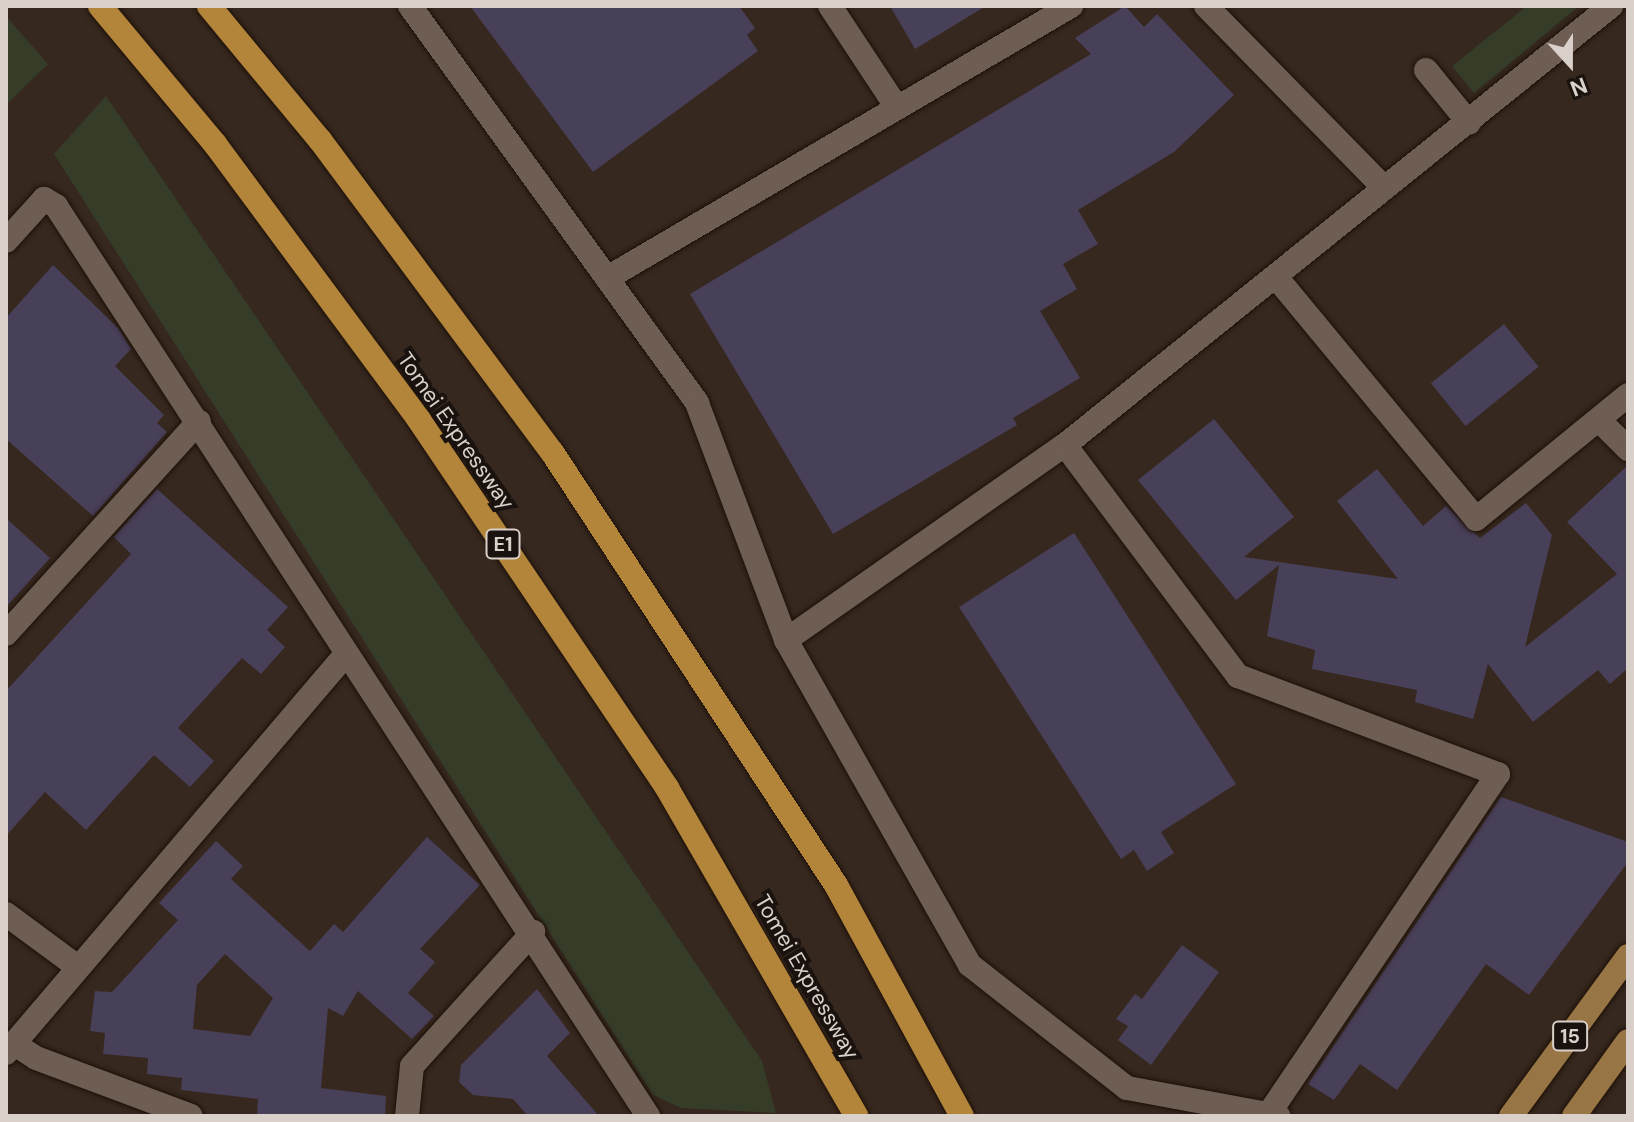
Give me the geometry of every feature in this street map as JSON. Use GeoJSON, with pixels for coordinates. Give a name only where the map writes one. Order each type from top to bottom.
{"type":"FeatureCollection","features":[{"type":"Feature","properties":{"kind":"highway","name":"Tomei Expressway"},"geometry":{"type":"LineString","coordinates":[[100,6],[215,144],[419,420],[667,788],[856,1116]]}},
{"type":"Feature","properties":{"kind":"highway"},"geometry":{"type":"LineString","coordinates":[[209,6],[320,140],[560,465],[836,885],[962,1116]]}},
{"type":"Feature","properties":{"kind":"main road","name":"15"},"geometry":{"type":"LineString","coordinates":[[1511,1116],[1628,956]]}},
{"type":"Feature","properties":{"kind":"main road","name":"15"},"geometry":{"type":"LineString","coordinates":[[1574,1116],[1628,1041]]}},
{"type":"Feature","properties":{"kind":"street"},"geometry":{"type":"LineString","coordinates":[[410,6],[609,277],[697,403],[786,640],[970,965],[1127,1088],[1274,1115],[1498,774],[1238,676],[1065,445]]}},
{"type":"Feature","properties":{"kind":"street"},"geometry":{"type":"LineString","coordinates":[[830,6],[896,106]]}},
{"type":"Feature","properties":{"kind":"street"},"geometry":{"type":"LineString","coordinates":[[609,277],[1071,6]]}},
{"type":"Feature","properties":{"kind":"street"},"geometry":{"type":"LineString","coordinates":[[1206,6],[1384,188]]}},
{"type":"Feature","properties":{"kind":"street"},"geometry":{"type":"LineString","coordinates":[[786,640],[1065,445],[1611,6]]}},
{"type":"Feature","properties":{"kind":"street"},"geometry":{"type":"LineString","coordinates":[[1426,70],[1469,123]]}},
{"type":"Feature","properties":{"kind":"street"},"geometry":{"type":"LineString","coordinates":[[6,241],[44,199],[56,206],[199,421],[346,654],[533,932],[648,1116]]}},
{"type":"Feature","properties":{"kind":"street"},"geometry":{"type":"LineString","coordinates":[[1276,277],[1476,519],[1600,421],[1628,395]]}},
{"type":"Feature","properties":{"kind":"street"},"geometry":{"type":"LineString","coordinates":[[6,634],[199,421]]}},
{"type":"Feature","properties":{"kind":"street"},"geometry":{"type":"LineString","coordinates":[[1600,421],[1628,449]]}},
{"type":"Feature","properties":{"kind":"street"},"geometry":{"type":"LineString","coordinates":[[191,1116],[9,1048],[75,965],[346,654]]}},
{"type":"Feature","properties":{"kind":"street"},"geometry":{"type":"LineString","coordinates":[[6,914],[75,965]]}},
{"type":"Feature","properties":{"kind":"street"},"geometry":{"type":"LineString","coordinates":[[407,1116],[412,1066],[533,932]]}},
{"type":"Feature","properties":{"kind":"green space"},"geometry":{"type":"Polygon","coordinates":[[[1527,6],[1579,6],[1474,93],[1452,66],[1527,6]]]}},
{"type":"Feature","properties":{"kind":"green space"},"geometry":{"type":"Polygon","coordinates":[[[6,16],[48,64],[6,105],[6,16]]]}},
{"type":"Feature","properties":{"kind":"green space"},"geometry":{"type":"Polygon","coordinates":[[[106,96],[762,1061],[776,1113],[681,1108],[653,1095],[54,154],[106,96]]]}},
{"type":"Feature","properties":{"kind":"building"},"geometry":{"type":"Polygon","coordinates":[[[470,6],[739,6],[755,28],[747,35],[758,51],[593,172],[470,6]]]}},
{"type":"Feature","properties":{"kind":"building"},"geometry":{"type":"Polygon","coordinates":[[[890,6],[986,6],[915,49],[890,6]]]}},
{"type":"Feature","properties":{"kind":"building"},"geometry":{"type":"Polygon","coordinates":[[[1125,6],[1144,27],[1157,14],[1234,95],[1174,152],[1078,210],[1098,244],[1063,264],[1077,289],[1040,311],[1080,378],[1013,418],[1017,425],[833,534],[690,294],[1091,54],[1075,38],[1125,6]]]}},
{"type":"Feature","properties":{"kind":"building"},"geometry":{"type":"Polygon","coordinates":[[[53,265],[118,328],[131,349],[115,366],[164,415],[157,423],[167,432],[93,516],[6,439],[6,318],[53,265]]]}},
{"type":"Feature","properties":{"kind":"building"},"geometry":{"type":"Polygon","coordinates":[[[1504,324],[1539,367],[1466,426],[1431,383],[1504,324]]]}},
{"type":"Feature","properties":{"kind":"building"},"geometry":{"type":"Polygon","coordinates":[[[1214,419],[1294,517],[1244,557],[1398,579],[1337,501],[1377,469],[1423,526],[1446,506],[1480,538],[1526,503],[1552,535],[1525,647],[1617,574],[1567,522],[1628,465],[1628,668],[1610,684],[1598,670],[1533,722],[1488,664],[1473,719],[1415,702],[1417,690],[1312,669],[1315,650],[1267,636],[1279,565],[1236,600],[1138,480],[1214,419]]]}},
{"type":"Feature","properties":{"kind":"building"},"geometry":{"type":"Polygon","coordinates":[[[157,489],[288,607],[267,630],[285,647],[261,674],[242,658],[178,728],[214,761],[190,787],[154,755],[86,830],[45,792],[6,836],[6,691],[131,554],[114,537],[157,489]]]}},
{"type":"Feature","properties":{"kind":"building"},"geometry":{"type":"Polygon","coordinates":[[[6,518],[50,558],[6,607],[6,518]]]}},
{"type":"Feature","properties":{"kind":"building"},"geometry":{"type":"Polygon","coordinates":[[[1074,533],[1236,784],[1161,832],[1174,853],[1147,871],[1134,850],[1121,859],[959,607],[1074,533]]]}},
{"type":"Feature","properties":{"kind":"building"},"geometry":{"type":"Polygon","coordinates":[[[1501,797],[1628,842],[1628,862],[1529,995],[1486,964],[1397,1090],[1360,1064],[1334,1100],[1308,1084],[1501,797]]]}},
{"type":"Feature","properties":{"kind":"building"},"geometry":{"type":"Polygon","coordinates":[[[427,837],[480,885],[420,949],[435,962],[408,993],[434,1016],[412,1039],[358,991],[343,1016],[328,1008],[321,1088],[386,1096],[385,1116],[257,1116],[258,1099],[181,1090],[182,1078],[147,1074],[148,1058],[103,1054],[105,1033],[90,1031],[95,991],[112,992],[178,920],[159,903],[216,841],[243,866],[231,879],[310,951],[334,924],[343,932],[427,837]],[[225,954],[197,985],[193,1029],[250,1036],[273,998],[225,954]]]}},
{"type":"Feature","properties":{"kind":"building"},"geometry":{"type":"Polygon","coordinates":[[[1182,945],[1219,972],[1151,1065],[1118,1040],[1128,1026],[1116,1019],[1135,994],[1142,999],[1182,945]]]}},
{"type":"Feature","properties":{"kind":"building"},"geometry":{"type":"Polygon","coordinates":[[[537,989],[570,1033],[547,1056],[599,1116],[528,1116],[513,1099],[473,1095],[459,1082],[461,1065],[537,989]]]}}]}
